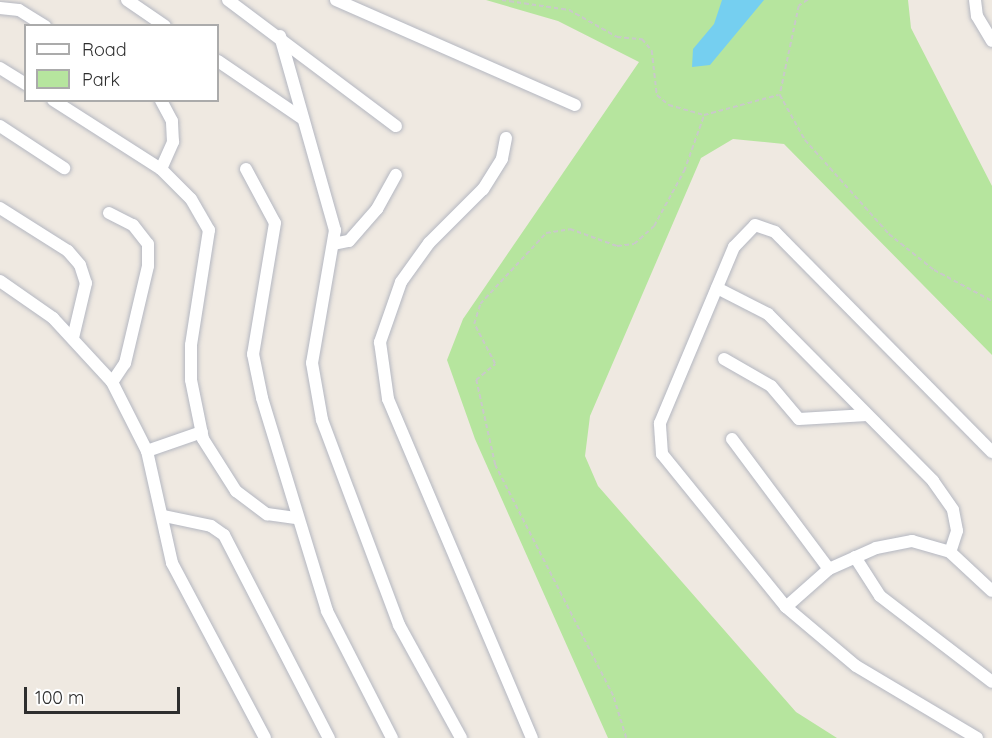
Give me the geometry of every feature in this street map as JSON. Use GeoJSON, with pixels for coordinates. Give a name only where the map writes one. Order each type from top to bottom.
{"type":"FeatureCollection","features":[{"type":"Feature","properties":{"kind":"street"},"geometry":{"type":"LineString","coordinates":[[127,0],[162,24]]}},
{"type":"Feature","properties":{"kind":"street"},"geometry":{"type":"LineString","coordinates":[[228,0],[280,36],[396,126]]}},
{"type":"Feature","properties":{"kind":"street"},"geometry":{"type":"LineString","coordinates":[[336,0],[576,105]]}},
{"type":"Feature","properties":{"kind":"street"},"geometry":{"type":"LineString","coordinates":[[975,0],[977,16],[992,41]]}},
{"type":"Feature","properties":{"kind":"street"},"geometry":{"type":"LineString","coordinates":[[0,8],[19,10],[42,24]]}},
{"type":"Feature","properties":{"kind":"street"},"geometry":{"type":"LineString","coordinates":[[280,36],[335,230],[312,363],[322,420],[399,625],[461,738]]}},
{"type":"Feature","properties":{"kind":"street"},"geometry":{"type":"LineString","coordinates":[[219,62],[303,118]]}},
{"type":"Feature","properties":{"kind":"street"},"geometry":{"type":"LineString","coordinates":[[0,68],[24,83]]}},
{"type":"Feature","properties":{"kind":"street"},"geometry":{"type":"LineString","coordinates":[[56,102],[161,169],[191,199],[209,230],[190,345],[201,432],[236,491],[267,514],[296,518]]}},
{"type":"Feature","properties":{"kind":"street"},"geometry":{"type":"LineString","coordinates":[[161,169],[173,141],[172,121],[162,102]]}},
{"type":"Feature","properties":{"kind":"street"},"geometry":{"type":"LineString","coordinates":[[0,126],[64,168]]}},
{"type":"Feature","properties":{"kind":"street"},"geometry":{"type":"LineString","coordinates":[[506,138],[502,159],[483,189],[429,243],[401,282],[380,342],[388,399],[532,738]]}},
{"type":"Feature","properties":{"kind":"street"},"geometry":{"type":"LineString","coordinates":[[246,169],[275,223],[254,354],[296,518],[327,610],[392,738]]}},
{"type":"Feature","properties":{"kind":"street"},"geometry":{"type":"LineString","coordinates":[[333,244],[356,233],[396,175]]}},
{"type":"Feature","properties":{"kind":"street"},"geometry":{"type":"LineString","coordinates":[[0,208],[68,251],[80,265],[86,283],[73,338]]}},
{"type":"Feature","properties":{"kind":"street"},"geometry":{"type":"LineString","coordinates":[[109,213],[133,225],[148,244],[148,266],[124,363],[112,382]]}},
{"type":"Feature","properties":{"kind":"street"},"geometry":{"type":"LineString","coordinates":[[976,738],[856,666],[786,606],[662,454],[660,423],[734,247],[755,225],[775,232],[992,452]]}},
{"type":"Feature","properties":{"kind":"street"},"geometry":{"type":"LineString","coordinates":[[0,281],[73,338],[112,382],[147,451],[164,516],[172,562],[191,605],[265,738]]}},
{"type":"Feature","properties":{"kind":"street"},"geometry":{"type":"LineString","coordinates":[[717,288],[768,314],[933,481],[953,510],[957,531],[950,552]]}},
{"type":"Feature","properties":{"kind":"street"},"geometry":{"type":"LineString","coordinates":[[724,359],[771,386],[799,419],[867,415]]}},
{"type":"Feature","properties":{"kind":"street"},"geometry":{"type":"LineString","coordinates":[[147,451],[201,432]]}},
{"type":"Feature","properties":{"kind":"street"},"geometry":{"type":"LineString","coordinates":[[732,439],[829,569]]}},
{"type":"Feature","properties":{"kind":"street"},"geometry":{"type":"LineString","coordinates":[[164,516],[210,526],[224,535],[328,738]]}},
{"type":"Feature","properties":{"kind":"street"},"geometry":{"type":"LineString","coordinates":[[786,606],[829,569],[855,556],[912,541],[950,552],[992,591]]}},
{"type":"Feature","properties":{"kind":"street"},"geometry":{"type":"LineString","coordinates":[[855,556],[880,596],[992,682]]}},
{"type":"Feature","properties":{"kind":"path"},"geometry":{"type":"LineString","coordinates":[[502,0],[569,10],[617,38],[642,39],[652,51],[657,95],[704,115],[780,95]]}},
{"type":"Feature","properties":{"kind":"path"},"geometry":{"type":"LineString","coordinates":[[808,0],[799,6],[780,95],[805,140],[889,234],[934,270],[992,301]]}},
{"type":"Feature","properties":{"kind":"path"},"geometry":{"type":"LineString","coordinates":[[626,738],[613,696],[495,465],[476,380],[495,364],[474,324],[480,304],[546,233],[570,229],[616,246],[634,244],[654,226],[684,171],[704,115]]}},
{"type":"Feature","properties":{"kind":"green space"},"geometry":{"type":"Polygon","coordinates":[[[486,0],[908,0],[911,28],[992,186],[992,355],[784,144],[733,139],[701,158],[590,416],[585,456],[598,486],[796,712],[837,738],[608,738],[475,439],[447,360],[463,319],[639,62],[558,21],[486,0]]]}},
{"type":"Feature","properties":{"kind":"water"},"geometry":{"type":"Polygon","coordinates":[[[722,0],[764,0],[710,65],[692,67],[693,49],[714,24],[722,0]]]}}]}
